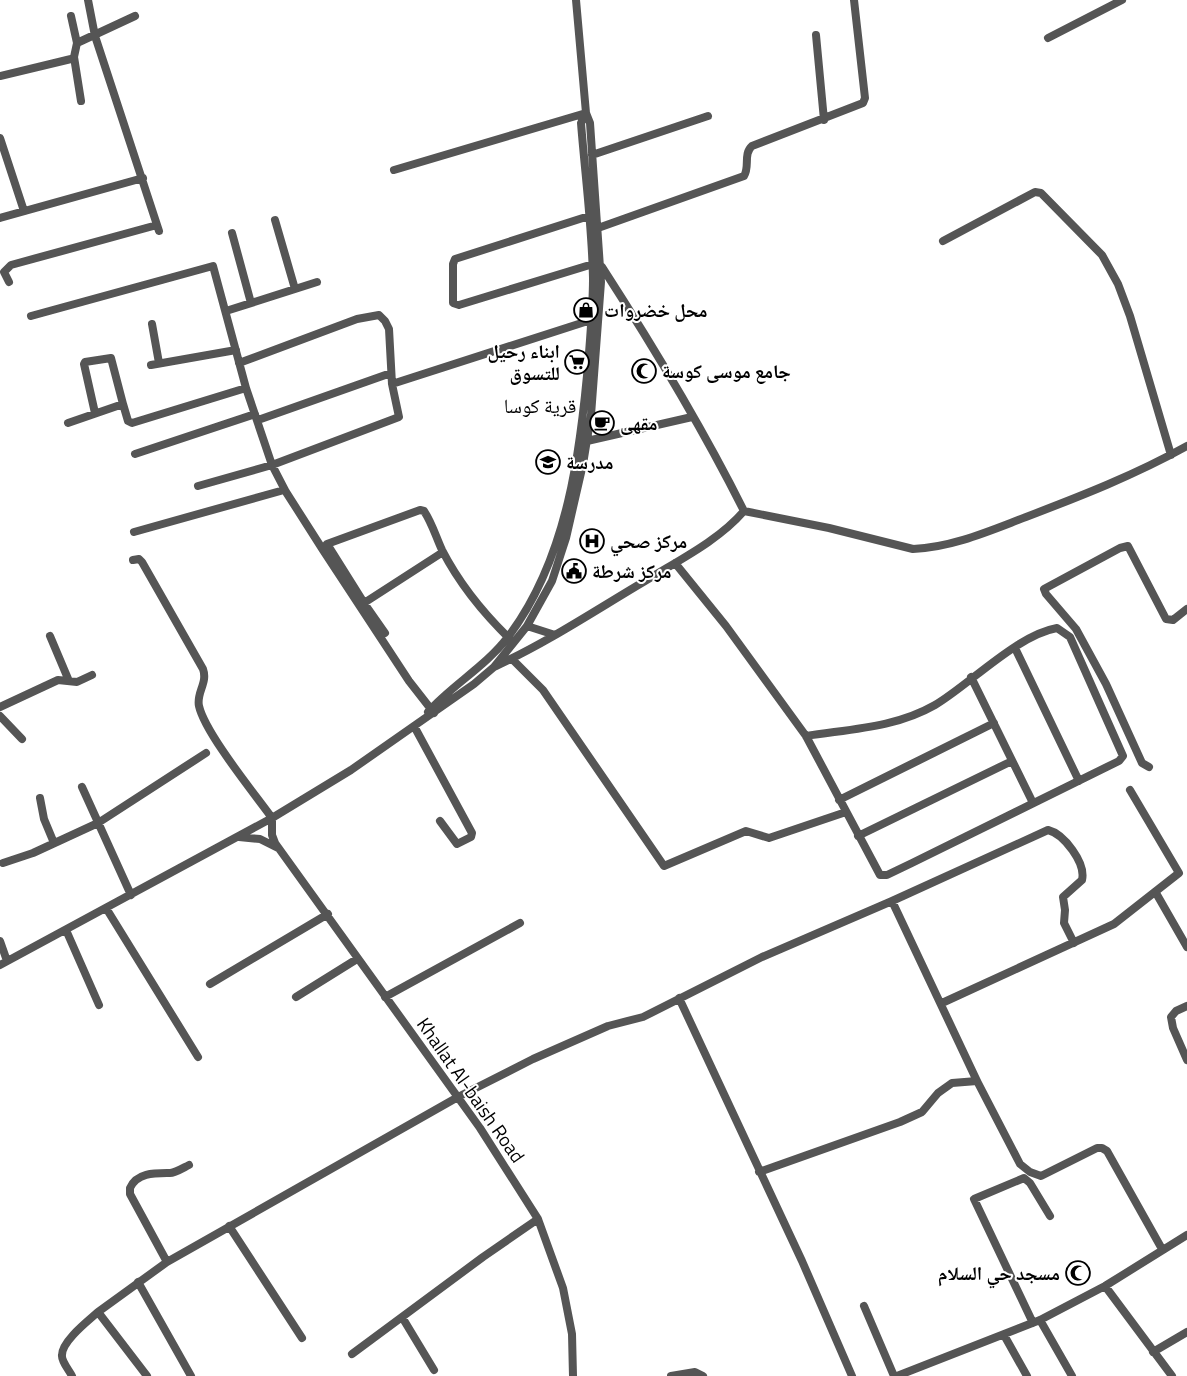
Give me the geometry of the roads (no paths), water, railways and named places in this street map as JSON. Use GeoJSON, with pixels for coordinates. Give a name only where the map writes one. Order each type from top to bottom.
{"type":"FeatureCollection","features":[{"type":"Feature","properties":{"kind":"street"},"geometry":{"type":"LineString","coordinates":[[9,282],[4,272],[12,265],[158,228],[95,36],[88,0]]}},
{"type":"Feature","properties":{"kind":"street"},"geometry":{"type":"LineString","coordinates":[[576,0],[586,113],[590,124],[598,228],[597,282],[587,441],[579,463]]}},
{"type":"Feature","properties":{"kind":"street"},"geometry":{"type":"LineString","coordinates":[[598,228],[744,176],[746,172],[747,151],[752,146],[824,120],[856,107],[864,101],[854,0]]}},
{"type":"Feature","properties":{"kind":"street"},"geometry":{"type":"LineString","coordinates":[[1048,38],[1122,0]]}},
{"type":"Feature","properties":{"kind":"street"},"geometry":{"type":"LineString","coordinates":[[71,16],[76,43],[74,57],[81,101]]}},
{"type":"Feature","properties":{"kind":"street"},"geometry":{"type":"LineString","coordinates":[[76,43],[95,36],[135,16]]}},
{"type":"Feature","properties":{"kind":"street"},"geometry":{"type":"LineString","coordinates":[[816,35],[824,120]]}},
{"type":"Feature","properties":{"kind":"street"},"geometry":{"type":"LineString","coordinates":[[0,76],[65,62],[74,57]]}},
{"type":"Feature","properties":{"kind":"street"},"geometry":{"type":"LineString","coordinates":[[394,170],[586,113]]}},
{"type":"Feature","properties":{"kind":"street"},"geometry":{"type":"LineString","coordinates":[[586,113],[581,123],[589,216],[597,265],[653,349],[720,464],[744,511]]}},
{"type":"Feature","properties":{"kind":"street"},"geometry":{"type":"LineString","coordinates":[[592,155],[708,116]]}},
{"type":"Feature","properties":{"kind":"street"},"geometry":{"type":"LineString","coordinates":[[0,138],[24,211]]}},
{"type":"Feature","properties":{"kind":"street"},"geometry":{"type":"LineString","coordinates":[[0,218],[143,178]]}},
{"type":"Feature","properties":{"kind":"street"},"geometry":{"type":"LineString","coordinates":[[943,242],[1036,192],[1041,194],[1102,255],[1110,267],[1130,316],[1171,455]]}},
{"type":"Feature","properties":{"kind":"street"},"geometry":{"type":"LineString","coordinates":[[589,216],[455,260],[452,264],[453,303],[459,305],[597,265]]}},
{"type":"Feature","properties":{"kind":"street"},"geometry":{"type":"LineString","coordinates":[[275,220],[295,289]]}},
{"type":"Feature","properties":{"kind":"street"},"geometry":{"type":"LineString","coordinates":[[232,233],[251,303]]}},
{"type":"Feature","properties":{"kind":"street"},"geometry":{"type":"LineString","coordinates":[[32,316],[212,264],[246,388],[272,465],[284,490],[382,640],[432,711]]}},
{"type":"Feature","properties":{"kind":"street"},"geometry":{"type":"LineString","coordinates":[[226,311],[317,282]]}},
{"type":"Feature","properties":{"kind":"street"},"geometry":{"type":"LineString","coordinates":[[494,667],[527,626],[541,603],[558,564],[579,463],[591,320],[597,282]]}},
{"type":"Feature","properties":{"kind":"street"},"geometry":{"type":"LineString","coordinates":[[198,486],[272,465],[398,418],[392,384],[389,329],[382,317],[374,314],[239,363]]}},
{"type":"Feature","properties":{"kind":"street"},"geometry":{"type":"LineString","coordinates":[[392,384],[591,320]]}},
{"type":"Feature","properties":{"kind":"street"},"geometry":{"type":"LineString","coordinates":[[152,324],[155,364],[236,350]]}},
{"type":"Feature","properties":{"kind":"street"},"geometry":{"type":"LineString","coordinates":[[95,413],[85,362],[111,358],[128,421],[132,423],[246,388]]}},
{"type":"Feature","properties":{"kind":"street"},"geometry":{"type":"LineString","coordinates":[[135,454],[257,417],[391,373]]}},
{"type":"Feature","properties":{"kind":"street"},"geometry":{"type":"LineString","coordinates":[[68,423],[123,404]]}},
{"type":"Feature","properties":{"kind":"street"},"geometry":{"type":"LineString","coordinates":[[587,441],[692,417]]}},
{"type":"Feature","properties":{"kind":"street"},"geometry":{"type":"LineString","coordinates":[[744,511],[829,528],[913,549],[924,548],[989,532],[1096,489],[1187,446]]}},
{"type":"Feature","properties":{"kind":"street"},"geometry":{"type":"LineString","coordinates":[[0,941],[4,963],[272,818],[351,770],[422,720],[488,661],[508,637],[531,601],[549,561],[574,486]]}},
{"type":"Feature","properties":{"kind":"street"},"geometry":{"type":"LineString","coordinates":[[134,532],[284,490]]}},
{"type":"Feature","properties":{"kind":"street"},"geometry":{"type":"LineString","coordinates":[[386,633],[327,546],[328,542],[422,509],[443,552],[482,610],[515,643]]}},
{"type":"Feature","properties":{"kind":"street"},"geometry":{"type":"LineString","coordinates":[[432,711],[494,667],[554,635],[675,563],[724,531],[744,511]]}},
{"type":"Feature","properties":{"kind":"street"},"geometry":{"type":"LineString","coordinates":[[1149,767],[1142,763],[1106,684],[1076,629],[1046,594],[1044,589],[1120,548],[1128,546],[1166,619],[1173,620],[1187,609]]}},
{"type":"Feature","properties":{"kind":"street"},"geometry":{"type":"LineString","coordinates":[[364,603],[443,552]]}},
{"type":"Feature","properties":{"kind":"street"},"geometry":{"type":"LineString","coordinates":[[133,560],[139,558],[142,562],[203,670],[205,680],[198,703],[213,735],[272,818],[272,835],[280,849]]}},
{"type":"Feature","properties":{"kind":"street"},"geometry":{"type":"LineString","coordinates":[[549,561],[558,564]]}},
{"type":"Feature","properties":{"kind":"street"},"geometry":{"type":"LineString","coordinates":[[675,563],[726,626],[806,736],[879,874],[885,876],[1119,761],[1123,756],[1070,637],[1062,631],[1052,629],[1015,648],[971,677],[936,704],[900,721],[806,736]]}},
{"type":"Feature","properties":{"kind":"street"},"geometry":{"type":"LineString","coordinates":[[527,626],[554,635]]}},
{"type":"Feature","properties":{"kind":"street"},"geometry":{"type":"LineString","coordinates":[[50,636],[69,680]]}},
{"type":"Feature","properties":{"kind":"street"},"geometry":{"type":"LineString","coordinates":[[1015,648],[1079,781]]}},
{"type":"Feature","properties":{"kind":"street"},"geometry":{"type":"LineString","coordinates":[[512,659],[543,690],[664,866],[746,831],[769,838],[846,812]]}},
{"type":"Feature","properties":{"kind":"street"},"geometry":{"type":"LineString","coordinates":[[0,707],[58,680],[77,682],[92,675]]}},
{"type":"Feature","properties":{"kind":"street"},"geometry":{"type":"LineString","coordinates":[[971,677],[1033,803]]}},
{"type":"Feature","properties":{"kind":"street"},"geometry":{"type":"LineString","coordinates":[[0,716],[22,738]]}},
{"type":"Feature","properties":{"kind":"street"},"geometry":{"type":"LineString","coordinates":[[839,800],[994,723]]}},
{"type":"Feature","properties":{"kind":"street"},"geometry":{"type":"LineString","coordinates":[[414,726],[472,833],[471,837],[457,844],[440,821]]}},
{"type":"Feature","properties":{"kind":"street"},"geometry":{"type":"LineString","coordinates":[[2,863],[54,843],[98,823],[206,753]]}},
{"type":"Feature","properties":{"kind":"street"},"geometry":{"type":"LineString","coordinates":[[858,836],[1012,761]]}},
{"type":"Feature","properties":{"kind":"street"},"geometry":{"type":"LineString","coordinates":[[82,787],[131,895]]}},
{"type":"Feature","properties":{"kind":"street"},"geometry":{"type":"LineString","coordinates":[[942,1003],[1114,924],[1156,893],[1179,873],[1130,790]]}},
{"type":"Feature","properties":{"kind":"street"},"geometry":{"type":"LineString","coordinates":[[40,798],[44,819],[54,843]]}},
{"type":"Feature","properties":{"kind":"street"},"geometry":{"type":"LineString","coordinates":[[72,1376],[62,1356],[63,1350],[72,1336],[98,1312],[138,1282],[229,1226],[458,1097],[608,1026],[644,1017],[762,957],[1048,830],[1059,834],[1068,843],[1082,871],[1082,880],[1063,898],[1065,910],[1063,919],[1074,943]]}},
{"type":"Feature","properties":{"kind":"street"},"geometry":{"type":"LineString","coordinates":[[237,838],[260,839],[280,849]]}},
{"type":"Feature","properties":{"kind":"street","name":"Khallat Al-baish Road"},"geometry":{"type":"LineString","coordinates":[[280,849],[502,1160],[538,1219],[563,1288],[572,1334],[573,1376]]}},
{"type":"Feature","properties":{"kind":"street"},"geometry":{"type":"LineString","coordinates":[[1156,893],[1187,947]]}},
{"type":"Feature","properties":{"kind":"street"},"geometry":{"type":"LineString","coordinates":[[892,900],[977,1081],[1020,1164],[1035,1175],[1047,1173],[1097,1148],[1102,1148],[1107,1151],[1162,1249]]}},
{"type":"Feature","properties":{"kind":"street"},"geometry":{"type":"LineString","coordinates":[[106,908],[198,1057]]}},
{"type":"Feature","properties":{"kind":"street"},"geometry":{"type":"LineString","coordinates":[[210,984],[328,914]]}},
{"type":"Feature","properties":{"kind":"street"},"geometry":{"type":"LineString","coordinates":[[385,997],[520,923]]}},
{"type":"Feature","properties":{"kind":"street"},"geometry":{"type":"LineString","coordinates":[[66,930],[99,1005]]}},
{"type":"Feature","properties":{"kind":"street"},"geometry":{"type":"LineString","coordinates":[[296,997],[357,959]]}},
{"type":"Feature","properties":{"kind":"street"},"geometry":{"type":"LineString","coordinates":[[679,998],[802,1261],[852,1376]]}},
{"type":"Feature","properties":{"kind":"street"},"geometry":{"type":"LineString","coordinates":[[1187,1006],[1176,1011],[1171,1017],[1173,1028],[1187,1060]]}},
{"type":"Feature","properties":{"kind":"street"},"geometry":{"type":"LineString","coordinates":[[759,1172],[900,1122],[922,1112],[938,1093],[952,1083],[977,1081]]}},
{"type":"Feature","properties":{"kind":"street"},"geometry":{"type":"LineString","coordinates":[[168,1262],[130,1194],[130,1188],[139,1178],[159,1172],[171,1173],[189,1165]]}},
{"type":"Feature","properties":{"kind":"street"},"geometry":{"type":"LineString","coordinates":[[1050,1216],[1030,1183],[1024,1178],[974,1199],[1037,1321],[1072,1376]]}},
{"type":"Feature","properties":{"kind":"street"},"geometry":{"type":"LineString","coordinates":[[352,1354],[538,1219]]}},
{"type":"Feature","properties":{"kind":"street"},"geometry":{"type":"LineString","coordinates":[[229,1226],[302,1338]]}},
{"type":"Feature","properties":{"kind":"street"},"geometry":{"type":"LineString","coordinates":[[864,1306],[896,1376],[1037,1321],[1104,1286],[1187,1234]]}},
{"type":"Feature","properties":{"kind":"street"},"geometry":{"type":"LineString","coordinates":[[138,1282],[190,1376]]}},
{"type":"Feature","properties":{"kind":"street"},"geometry":{"type":"LineString","coordinates":[[1104,1286],[1172,1376]]}},
{"type":"Feature","properties":{"kind":"street"},"geometry":{"type":"LineString","coordinates":[[98,1312],[147,1376]]}},
{"type":"Feature","properties":{"kind":"street"},"geometry":{"type":"LineString","coordinates":[[402,1317],[434,1370]]}},
{"type":"Feature","properties":{"kind":"street"},"geometry":{"type":"LineString","coordinates":[[1153,1352],[1187,1332]]}},
{"type":"Feature","properties":{"kind":"street"},"geometry":{"type":"LineString","coordinates":[[1004,1335],[1027,1376]]}},
{"type":"Feature","properties":{"kind":"street"},"geometry":{"type":"LineString","coordinates":[[671,1376],[695,1372],[703,1376]]}},
{"type":"Feature","properties":{"kind":"place","name":"محل خضروات"},"geometry":{"type":"Point","coordinates":[586,310]}},
{"type":"Feature","properties":{"kind":"place","name":"ابناء رحيل للتسوق"},"geometry":{"type":"Point","coordinates":[577,362]}},
{"type":"Feature","properties":{"kind":"place","name":"جامع موسى كوسة"},"geometry":{"type":"Point","coordinates":[644,371]}},
{"type":"Feature","properties":{"kind":"place","name":"مقهى"},"geometry":{"type":"Point","coordinates":[602,423]}},
{"type":"Feature","properties":{"kind":"place","name":"مدرسة"},"geometry":{"type":"Point","coordinates":[548,462]}},
{"type":"Feature","properties":{"kind":"place","name":"مركز صحي"},"geometry":{"type":"Point","coordinates":[592,541]}},
{"type":"Feature","properties":{"kind":"place","name":"مركز شرطة"},"geometry":{"type":"Point","coordinates":[574,571]}},
{"type":"Feature","properties":{"kind":"place","name":"مسجد حي السلام"},"geometry":{"type":"Point","coordinates":[1078,1273]}},
{"type":"Feature","properties":{"kind":"district","name":"قرية كوسا"},"geometry":{"type":"Point","coordinates":[540,406]}}]}
